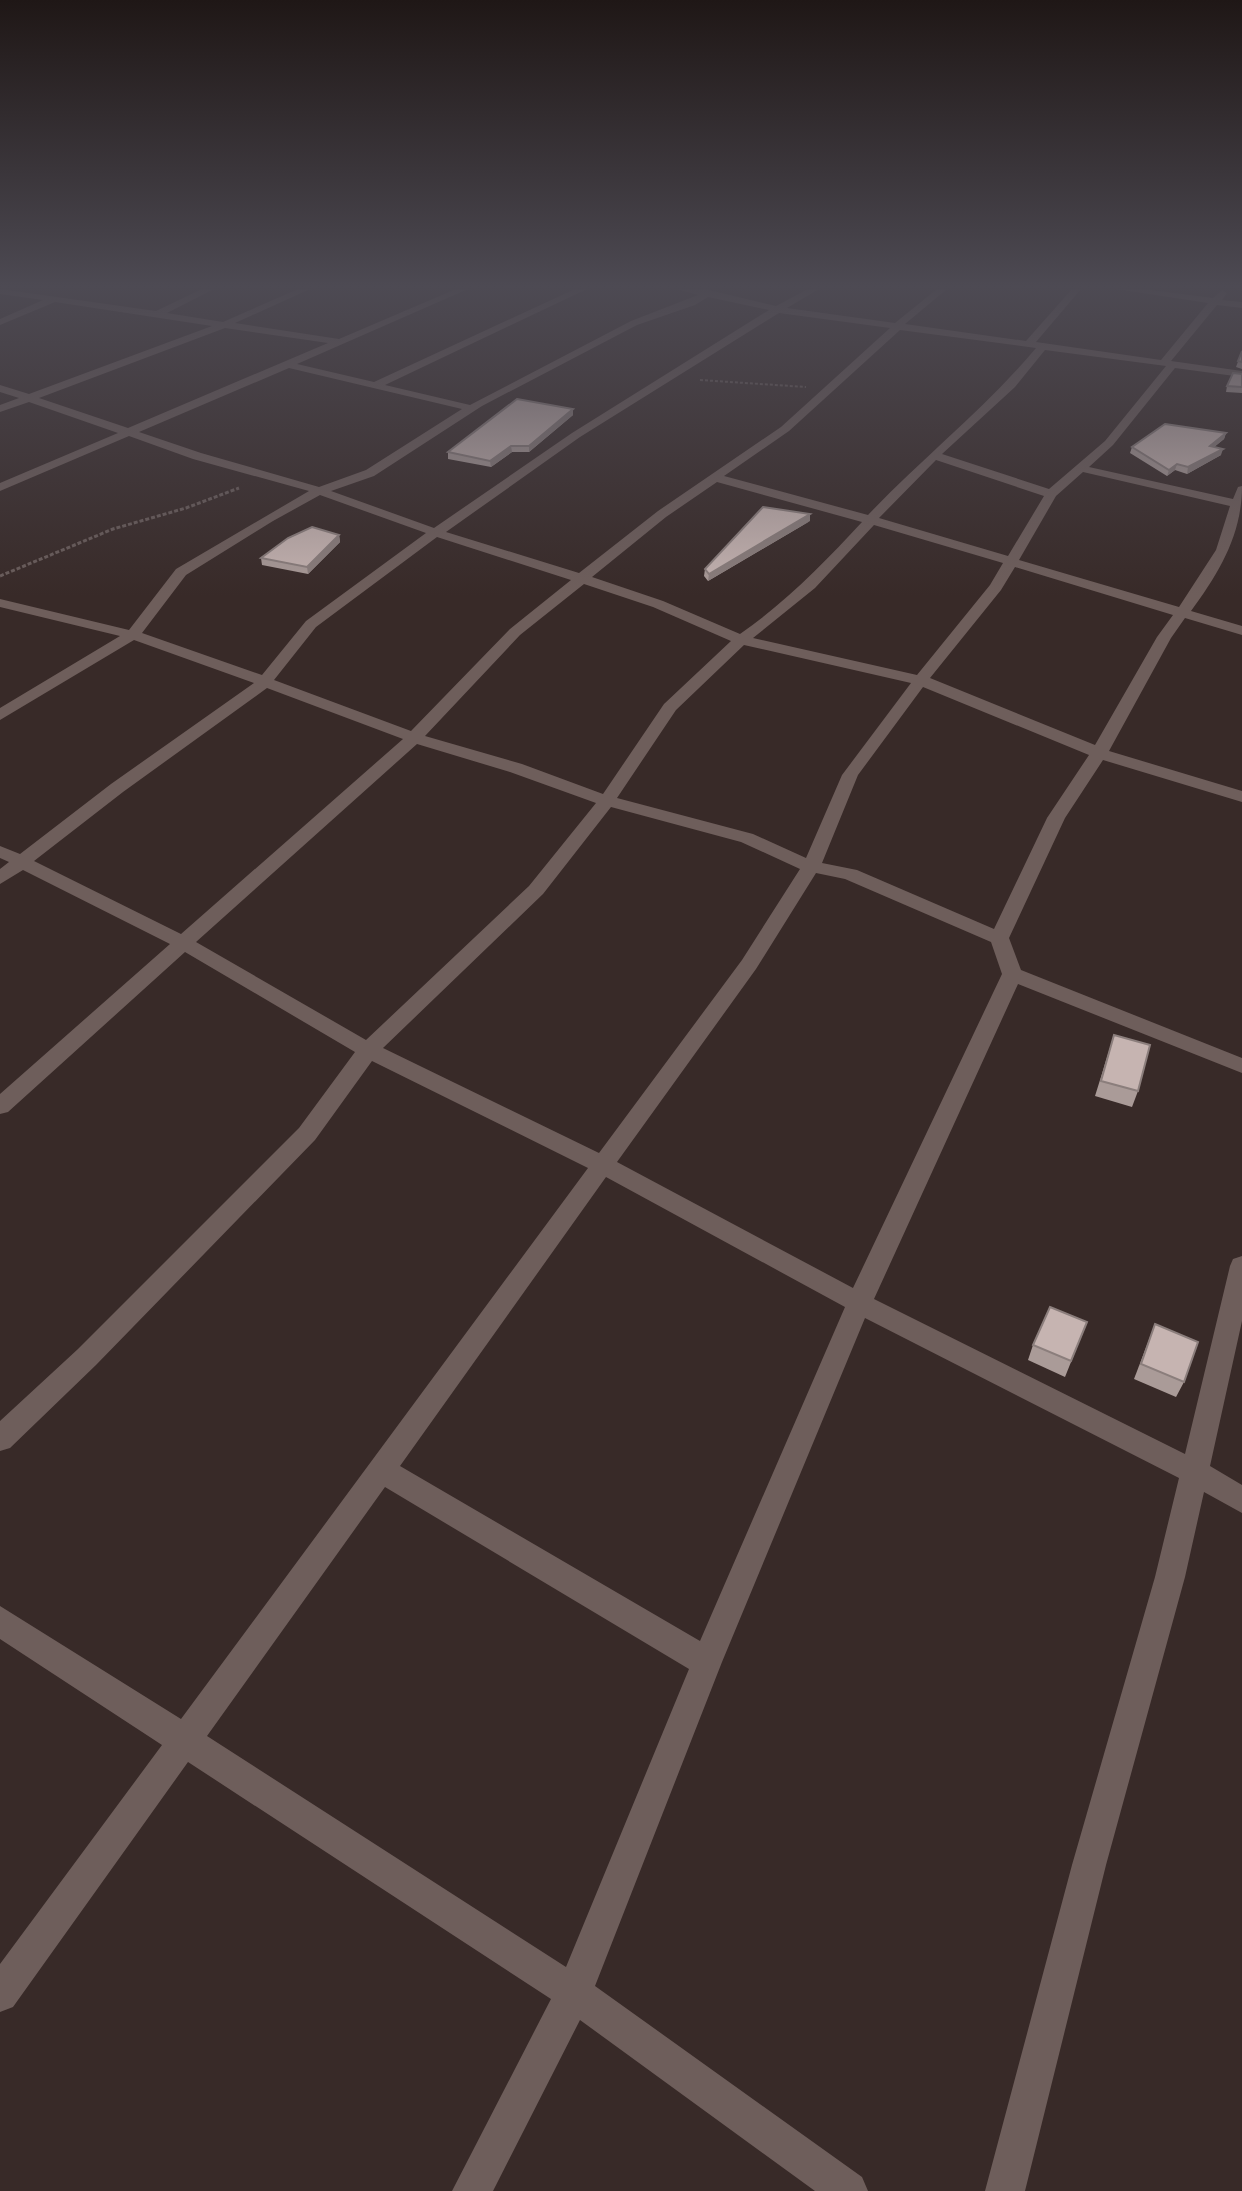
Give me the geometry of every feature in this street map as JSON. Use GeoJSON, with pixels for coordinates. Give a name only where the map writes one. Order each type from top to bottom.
{"type":"FeatureCollection","features":[{"type":"Feature","properties":{"kind":"street"},"geometry":{"type":"LineString","coordinates":[[9,391],[197,456],[319,491],[437,533],[658,604],[741,640],[920,680],[1099,753],[1242,797]]}},
{"type":"Feature","properties":{"kind":"street"},"geometry":{"type":"LineString","coordinates":[[0,409],[45,391]]}},
{"type":"Feature","properties":{"kind":"street"},"geometry":{"type":"LineString","coordinates":[[0,487],[228,391]]}},
{"type":"Feature","properties":{"kind":"street"},"geometry":{"type":"LineString","coordinates":[[397,391],[470,408]]}},
{"type":"Feature","properties":{"kind":"street"},"geometry":{"type":"LineString","coordinates":[[0,715],[133,635],[181,572],[268,518],[319,491],[370,473],[470,408],[503,391]]}},
{"type":"Feature","properties":{"kind":"street"},"geometry":{"type":"LineString","coordinates":[[0,878],[117,788],[264,683],[311,624],[369,579],[576,435],[647,391]]}},
{"type":"Feature","properties":{"kind":"street"},"geometry":{"type":"LineString","coordinates":[[0,1106],[414,738],[515,632],[662,514],[785,429],[823,391]]}},
{"type":"Feature","properties":{"kind":"street"},"geometry":{"type":"LineString","coordinates":[[0,1439],[87,1357],[307,1134],[368,1050],[536,890],[607,801],[670,707],[741,640],[773,618],[810,585],[963,426],[1004,391]]}},
{"type":"Feature","properties":{"kind":"street"},"geometry":{"type":"LineString","coordinates":[[0,1994],[188,1740],[749,964],[811,867],[850,775],[1012,563],[1051,494],[1109,443],[1147,391]]}},
{"type":"Feature","properties":{"kind":"street"},"geometry":{"type":"LineString","coordinates":[[935,456],[1051,494]]}},
{"type":"Feature","properties":{"kind":"street"},"geometry":{"type":"LineString","coordinates":[[472,2191],[574,1993],[707,1662],[859,1303],[1012,974],[999,938],[1056,818],[1099,753],[1164,637],[1210,573],[1239,508],[1080,468]]}},
{"type":"Feature","properties":{"kind":"street"},"geometry":{"type":"LineString","coordinates":[[716,478],[871,520],[1242,631]]}},
{"type":"Feature","properties":{"kind":"street"},"geometry":{"type":"LineString","coordinates":[[0,603],[133,635],[414,738],[516,768],[607,801],[747,838],[811,867],[850,874],[999,938]]}},
{"type":"Feature","properties":{"kind":"street"},"geometry":{"type":"LineString","coordinates":[[0,851],[183,943],[368,1050],[603,1165],[859,1303],[1196,1473],[1242,1500]]}},
{"type":"Feature","properties":{"kind":"street"},"geometry":{"type":"LineString","coordinates":[[1012,974],[1242,1066]]}},
{"type":"Feature","properties":{"kind":"street"},"geometry":{"type":"LineString","coordinates":[[1005,2191],[1085,1879],[1170,1577],[1242,1266]]}},
{"type":"Feature","properties":{"kind":"street"},"geometry":{"type":"LineString","coordinates":[[381,1470],[707,1662]]}},
{"type":"Feature","properties":{"kind":"street"},"geometry":{"type":"LineString","coordinates":[[0,1621],[574,1993],[848,2191]]}},
{"type":"Feature","properties":{"kind":"path"},"geometry":{"type":"LineString","coordinates":[[0,576],[113,529],[186,508],[267,476]]}},
{"type":"Feature","properties":{"kind":"building"},"geometry":{"type":"Polygon","coordinates":[[[517,399],[573,409],[529,446],[511,446],[490,461],[448,452],[517,399]]]}},
{"type":"Feature","properties":{"kind":"building"},"geometry":{"type":"Polygon","coordinates":[[[1165,424],[1226,433],[1210,446],[1223,449],[1188,467],[1177,464],[1169,470],[1132,447],[1165,424]]]}},
{"type":"Feature","properties":{"kind":"building"},"geometry":{"type":"Polygon","coordinates":[[[763,507],[810,514],[709,574],[705,569],[763,507]]]}},
{"type":"Feature","properties":{"kind":"building"},"geometry":{"type":"Polygon","coordinates":[[[312,527],[339,535],[307,567],[261,558],[288,538],[312,527]]]}},
{"type":"Feature","properties":{"kind":"building"},"geometry":{"type":"Polygon","coordinates":[[[1114,1035],[1150,1045],[1138,1091],[1101,1081],[1114,1035]]]}},
{"type":"Feature","properties":{"kind":"building"},"geometry":{"type":"Polygon","coordinates":[[[1050,1307],[1087,1322],[1071,1361],[1033,1345],[1050,1307]]]}},
{"type":"Feature","properties":{"kind":"building"},"geometry":{"type":"Polygon","coordinates":[[[1155,1324],[1198,1342],[1184,1382],[1141,1364],[1155,1324]]]}}]}
